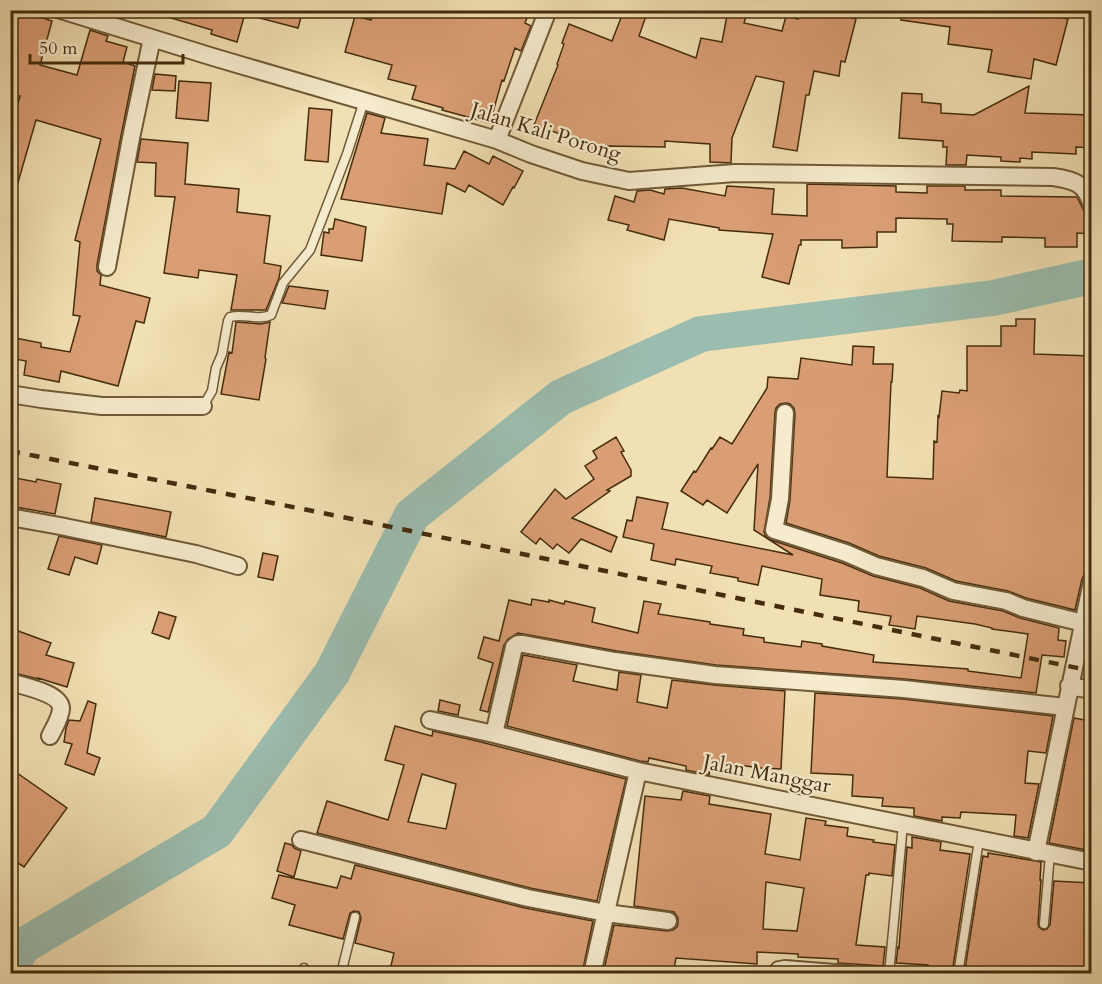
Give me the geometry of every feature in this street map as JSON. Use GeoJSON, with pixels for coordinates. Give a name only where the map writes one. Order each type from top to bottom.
{"type":"FeatureCollection","features":[{"type":"Feature","properties":{"kind":"street","name":"Jalan Kali Porong"},"geometry":{"type":"LineString","coordinates":[[61,10],[497,140],[582,171],[629,181],[735,173],[1053,177],[1071,180],[1092,175]]}},
{"type":"Feature","properties":{"kind":"street"},"geometry":{"type":"LineString","coordinates":[[497,140],[548,10]]}},
{"type":"Feature","properties":{"kind":"street"},"geometry":{"type":"LineString","coordinates":[[107,267],[152,38]]}},
{"type":"Feature","properties":{"kind":"street"},"geometry":{"type":"LineString","coordinates":[[1071,180],[1082,186],[1092,206]]}},
{"type":"Feature","properties":{"kind":"street"},"geometry":{"type":"LineString","coordinates":[[10,394],[102,406],[203,406]]}},
{"type":"Feature","properties":{"kind":"street"},"geometry":{"type":"LineString","coordinates":[[786,413],[780,499],[774,530],[846,553],[876,566],[923,578],[952,591],[1006,601],[1023,608],[1083,623]]}},
{"type":"Feature","properties":{"kind":"street"},"geometry":{"type":"LineString","coordinates":[[18,519],[196,554],[238,566]]}},
{"type":"Feature","properties":{"kind":"street"},"geometry":{"type":"LineString","coordinates":[[1043,853],[1065,707],[1069,686],[1085,644],[1083,623],[1092,582]]}},
{"type":"Feature","properties":{"kind":"street"},"geometry":{"type":"LineString","coordinates":[[494,734],[514,647],[518,644],[715,675],[904,689],[1065,707]]}},
{"type":"Feature","properties":{"kind":"street"},"geometry":{"type":"LineString","coordinates":[[10,682],[58,700],[61,706],[60,715],[50,736]]}},
{"type":"Feature","properties":{"kind":"street"},"geometry":{"type":"LineString","coordinates":[[1069,686],[1092,690]]}},
{"type":"Feature","properties":{"kind":"street","name":"Jalan Manggar"},"geometry":{"type":"LineString","coordinates":[[430,720],[638,771],[1092,862]]}},
{"type":"Feature","properties":{"kind":"street"},"geometry":{"type":"LineString","coordinates":[[592,974],[638,771]]}},
{"type":"Feature","properties":{"kind":"street"},"geometry":{"type":"LineString","coordinates":[[301,840],[506,893],[606,913],[668,921]]}},
{"type":"Feature","properties":{"kind":"street"},"geometry":{"type":"LineString","coordinates":[[778,974],[779,970],[786,969],[847,974]]}},
{"type":"Feature","properties":{"kind":"lane"},"geometry":{"type":"LineString","coordinates":[[203,406],[212,392],[230,317],[236,315],[265,318],[271,315],[283,283],[310,249],[347,154],[364,101]]}},
{"type":"Feature","properties":{"kind":"lane"},"geometry":{"type":"LineString","coordinates":[[889,974],[903,824]]}},
{"type":"Feature","properties":{"kind":"lane"},"geometry":{"type":"LineString","coordinates":[[959,968],[979,840]]}},
{"type":"Feature","properties":{"kind":"lane"},"geometry":{"type":"LineString","coordinates":[[1043,853],[1044,924]]}},
{"type":"Feature","properties":{"kind":"lane"},"geometry":{"type":"LineString","coordinates":[[341,974],[355,917]]}},
{"type":"Feature","properties":{"kind":"building"},"geometry":{"type":"Polygon","coordinates":[[[10,10],[18,10],[52,21],[40,65],[77,75],[90,30],[108,36],[106,41],[127,47],[123,62],[135,66],[97,265],[97,271],[101,275],[100,285],[150,298],[144,323],[136,321],[118,386],[61,371],[59,382],[24,375],[26,361],[10,358],[10,337],[41,343],[41,347],[70,352],[80,316],[73,315],[80,242],[75,240],[101,139],[36,120],[15,193],[10,192],[10,130],[20,96],[14,95],[16,89],[10,88],[10,10]]]}},
{"type":"Feature","properties":{"kind":"building"},"geometry":{"type":"Polygon","coordinates":[[[162,10],[222,10],[244,17],[237,42],[211,34],[212,30],[161,15],[162,10]]]}},
{"type":"Feature","properties":{"kind":"building"},"geometry":{"type":"Polygon","coordinates":[[[253,10],[303,10],[298,28],[252,16],[253,10]]]}},
{"type":"Feature","properties":{"kind":"building"},"geometry":{"type":"Polygon","coordinates":[[[374,10],[406,10],[427,16],[428,10],[530,10],[525,23],[531,26],[521,51],[515,48],[504,81],[502,80],[490,123],[412,99],[416,86],[388,79],[392,65],[345,52],[355,16],[371,20],[374,10]]]}},
{"type":"Feature","properties":{"kind":"building"},"geometry":{"type":"Polygon","coordinates":[[[624,10],[648,10],[639,36],[696,58],[701,38],[722,42],[728,10],[748,10],[744,23],[782,31],[786,16],[798,19],[800,10],[824,10],[856,19],[845,62],[841,61],[839,76],[814,71],[809,95],[806,95],[797,151],[773,147],[784,82],[756,76],[732,138],[731,163],[710,162],[710,144],[665,141],[665,147],[607,146],[603,157],[587,152],[590,144],[534,125],[558,65],[564,44],[562,43],[569,24],[612,41],[624,10]]]}},
{"type":"Feature","properties":{"kind":"building"},"geometry":{"type":"Polygon","coordinates":[[[901,10],[1034,10],[1068,19],[1056,65],[1034,59],[1031,79],[988,72],[992,50],[948,44],[950,27],[901,20],[901,10]]]}},
{"type":"Feature","properties":{"kind":"building"},"geometry":{"type":"Polygon","coordinates":[[[155,74],[176,76],[175,91],[152,90],[155,74]]]}},
{"type":"Feature","properties":{"kind":"building"},"geometry":{"type":"Polygon","coordinates":[[[179,81],[211,83],[208,121],[176,118],[179,81]]]}},
{"type":"Feature","properties":{"kind":"building"},"geometry":{"type":"Polygon","coordinates":[[[1029,86],[1025,113],[1092,115],[1092,148],[1076,147],[1076,154],[1032,152],[1032,159],[1020,158],[1020,162],[1001,161],[1001,157],[967,155],[966,165],[946,165],[947,147],[943,147],[943,141],[899,138],[902,93],[922,94],[922,102],[941,104],[941,113],[974,115],[1029,86]]]}},
{"type":"Feature","properties":{"kind":"building"},"geometry":{"type":"Polygon","coordinates":[[[309,108],[332,110],[328,162],[305,160],[309,108]]]}},
{"type":"Feature","properties":{"kind":"building"},"geometry":{"type":"Polygon","coordinates":[[[367,113],[385,118],[381,133],[428,139],[424,165],[455,169],[464,151],[489,164],[493,156],[523,171],[503,205],[469,185],[465,192],[447,183],[442,214],[341,199],[367,113]]]}},
{"type":"Feature","properties":{"kind":"building"},"geometry":{"type":"Polygon","coordinates":[[[141,139],[188,143],[185,184],[239,189],[237,212],[270,216],[264,263],[281,266],[279,278],[266,310],[231,310],[237,275],[199,270],[198,278],[164,273],[175,197],[155,196],[156,163],[137,162],[141,139]]]}},
{"type":"Feature","properties":{"kind":"building"},"geometry":{"type":"Polygon","coordinates":[[[807,184],[896,186],[896,192],[927,193],[927,186],[965,186],[965,190],[1001,190],[1001,196],[1077,197],[1085,213],[1090,216],[1090,234],[1077,233],[1077,247],[1045,247],[1045,238],[1002,237],[1002,242],[952,241],[953,224],[947,224],[947,219],[896,218],[896,232],[877,232],[877,247],[842,248],[842,240],[801,240],[789,284],[762,277],[773,234],[719,230],[719,228],[669,219],[664,240],[627,230],[629,225],[608,220],[615,196],[634,202],[637,191],[650,190],[664,194],[665,189],[682,188],[725,196],[727,186],[774,189],[772,214],[807,216],[807,184]]]}},
{"type":"Feature","properties":{"kind":"building"},"geometry":{"type":"Polygon","coordinates":[[[335,219],[366,227],[362,261],[321,255],[324,232],[329,233],[329,229],[333,229],[335,219]]]}},
{"type":"Feature","properties":{"kind":"building"},"geometry":{"type":"Polygon","coordinates":[[[289,286],[328,291],[325,309],[282,303],[289,286]]]}},
{"type":"Feature","properties":{"kind":"building"},"geometry":{"type":"Polygon","coordinates":[[[1016,319],[1035,319],[1034,354],[1092,356],[1092,535],[1090,535],[1089,553],[1085,553],[1085,573],[1075,610],[1026,598],[1008,591],[956,581],[926,568],[879,556],[849,543],[786,523],[790,500],[795,414],[794,408],[786,403],[780,404],[775,412],[770,498],[764,532],[771,540],[842,563],[873,576],[920,588],[949,601],[1003,611],[1059,628],[1058,640],[1066,641],[1064,657],[1042,655],[1036,693],[905,679],[716,665],[617,651],[518,633],[508,639],[504,645],[488,712],[480,710],[493,663],[478,658],[484,637],[499,641],[509,600],[531,605],[532,599],[564,604],[565,601],[595,608],[592,622],[638,633],[644,601],[661,604],[658,614],[744,629],[743,635],[764,638],[764,642],[801,647],[802,641],[874,655],[873,662],[968,669],[968,671],[1021,678],[1028,634],[917,616],[915,629],[889,625],[891,616],[858,611],[859,601],[820,595],[822,579],[762,566],[758,585],[738,581],[738,578],[710,573],[712,566],[676,559],[675,565],[651,560],[654,544],[623,537],[627,520],[632,521],[637,497],[668,503],[662,529],[793,555],[754,530],[758,464],[727,513],[707,500],[703,505],[681,491],[720,437],[732,444],[767,388],[768,377],[798,379],[801,358],[852,365],[853,346],[874,347],[873,364],[893,364],[887,477],[933,479],[934,441],[937,442],[942,391],[959,393],[960,390],[967,391],[967,346],[1001,346],[1001,326],[1016,326],[1016,319]]]}},
{"type":"Feature","properties":{"kind":"building"},"geometry":{"type":"Polygon","coordinates":[[[236,322],[261,324],[270,322],[259,400],[221,394],[229,352],[232,353],[236,322]]]}},
{"type":"Feature","properties":{"kind":"building"},"geometry":{"type":"Polygon","coordinates":[[[616,437],[624,451],[621,452],[631,470],[631,476],[607,490],[610,491],[572,518],[617,537],[611,552],[581,539],[569,553],[557,544],[553,549],[540,538],[536,544],[521,532],[555,489],[566,499],[594,479],[585,466],[597,458],[593,451],[616,437]]]}},
{"type":"Feature","properties":{"kind":"building"},"geometry":{"type":"Polygon","coordinates":[[[10,477],[61,484],[55,514],[10,506],[10,477]]]}},
{"type":"Feature","properties":{"kind":"building"},"geometry":{"type":"Polygon","coordinates":[[[95,498],[171,512],[166,537],[91,522],[95,498]]]}},
{"type":"Feature","properties":{"kind":"building"},"geometry":{"type":"Polygon","coordinates":[[[59,536],[102,545],[97,564],[75,557],[69,575],[48,569],[59,536]]]}},
{"type":"Feature","properties":{"kind":"building"},"geometry":{"type":"Polygon","coordinates":[[[263,553],[278,556],[273,580],[258,577],[263,553]]]}},
{"type":"Feature","properties":{"kind":"building"},"geometry":{"type":"Polygon","coordinates":[[[159,612],[176,617],[169,639],[152,633],[159,612]]]}},
{"type":"Feature","properties":{"kind":"building"},"geometry":{"type":"Polygon","coordinates":[[[10,628],[51,643],[46,655],[74,663],[67,687],[10,672],[10,628]]]}},
{"type":"Feature","properties":{"kind":"building"},"geometry":{"type":"Polygon","coordinates":[[[523,655],[577,665],[573,681],[617,690],[619,672],[641,675],[637,702],[667,708],[672,680],[785,691],[781,769],[711,761],[709,775],[686,770],[686,766],[649,758],[648,762],[640,761],[507,726],[523,655]]]}},
{"type":"Feature","properties":{"kind":"building"},"geometry":{"type":"Polygon","coordinates":[[[815,693],[903,699],[1053,716],[1046,753],[1028,751],[1025,783],[1039,784],[1028,838],[1014,836],[1016,815],[961,812],[960,818],[942,817],[942,821],[914,816],[914,808],[882,806],[883,798],[852,796],[853,775],[811,773],[815,693]]]}},
{"type":"Feature","properties":{"kind":"building"},"geometry":{"type":"Polygon","coordinates":[[[440,700],[460,705],[458,715],[438,711],[440,700]]]}},
{"type":"Feature","properties":{"kind":"building"},"geometry":{"type":"Polygon","coordinates":[[[88,701],[96,704],[87,753],[100,758],[94,775],[65,764],[72,744],[64,742],[66,728],[69,720],[80,721],[88,701]]]}},
{"type":"Feature","properties":{"kind":"building"},"geometry":{"type":"Polygon","coordinates":[[[1074,718],[1090,721],[1085,752],[1092,753],[1092,851],[1049,843],[1074,718]]]}},
{"type":"Feature","properties":{"kind":"building"},"geometry":{"type":"Polygon","coordinates":[[[395,726],[432,736],[433,731],[477,741],[626,779],[597,901],[530,888],[317,833],[327,801],[388,820],[404,765],[385,760],[395,726]],[[422,774],[408,822],[446,829],[456,784],[422,774]]]}},
{"type":"Feature","properties":{"kind":"building"},"geometry":{"type":"Polygon","coordinates":[[[10,768],[67,808],[24,867],[10,858],[10,768]]]}},
{"type":"Feature","properties":{"kind":"building"},"geometry":{"type":"Polygon","coordinates":[[[683,791],[710,796],[709,804],[771,814],[765,854],[800,860],[806,818],[826,821],[825,825],[848,828],[847,836],[895,845],[892,876],[869,873],[866,875],[856,945],[885,947],[883,966],[838,963],[838,959],[798,957],[798,954],[757,952],[757,964],[676,958],[673,974],[603,974],[614,925],[667,931],[677,927],[678,918],[674,912],[634,906],[645,796],[681,800],[683,791]],[[766,882],[763,929],[797,931],[804,888],[766,882]]]}},
{"type":"Feature","properties":{"kind":"building"},"geometry":{"type":"Polygon","coordinates":[[[912,837],[941,842],[940,850],[970,854],[953,967],[956,974],[928,974],[928,965],[896,963],[907,847],[912,848],[912,837]]]}},
{"type":"Feature","properties":{"kind":"building"},"geometry":{"type":"Polygon","coordinates":[[[285,843],[301,851],[294,877],[277,871],[285,843]]]}},
{"type":"Feature","properties":{"kind":"building"},"geometry":{"type":"Polygon","coordinates":[[[988,853],[1041,862],[1038,924],[1043,930],[1050,925],[1054,881],[1092,883],[1092,925],[1087,955],[1092,956],[1092,974],[962,974],[965,969],[983,856],[988,857],[988,853]]]}},
{"type":"Feature","properties":{"kind":"building"},"geometry":{"type":"Polygon","coordinates":[[[355,865],[525,908],[593,921],[582,974],[389,974],[394,953],[355,943],[361,918],[359,912],[350,913],[343,939],[289,925],[295,905],[272,898],[279,875],[337,888],[341,876],[351,879],[355,865]]]}},
{"type":"Feature","properties":{"kind":"waterway"},"geometry":{"type":"LineString","coordinates":[[10,967],[23,946],[217,831],[332,673],[412,515],[561,397],[701,334],[993,298],[1092,276]]}},
{"type":"Feature","properties":{"kind":"railway"},"geometry":{"type":"LineString","coordinates":[[10,451],[1092,671]]}}]}
